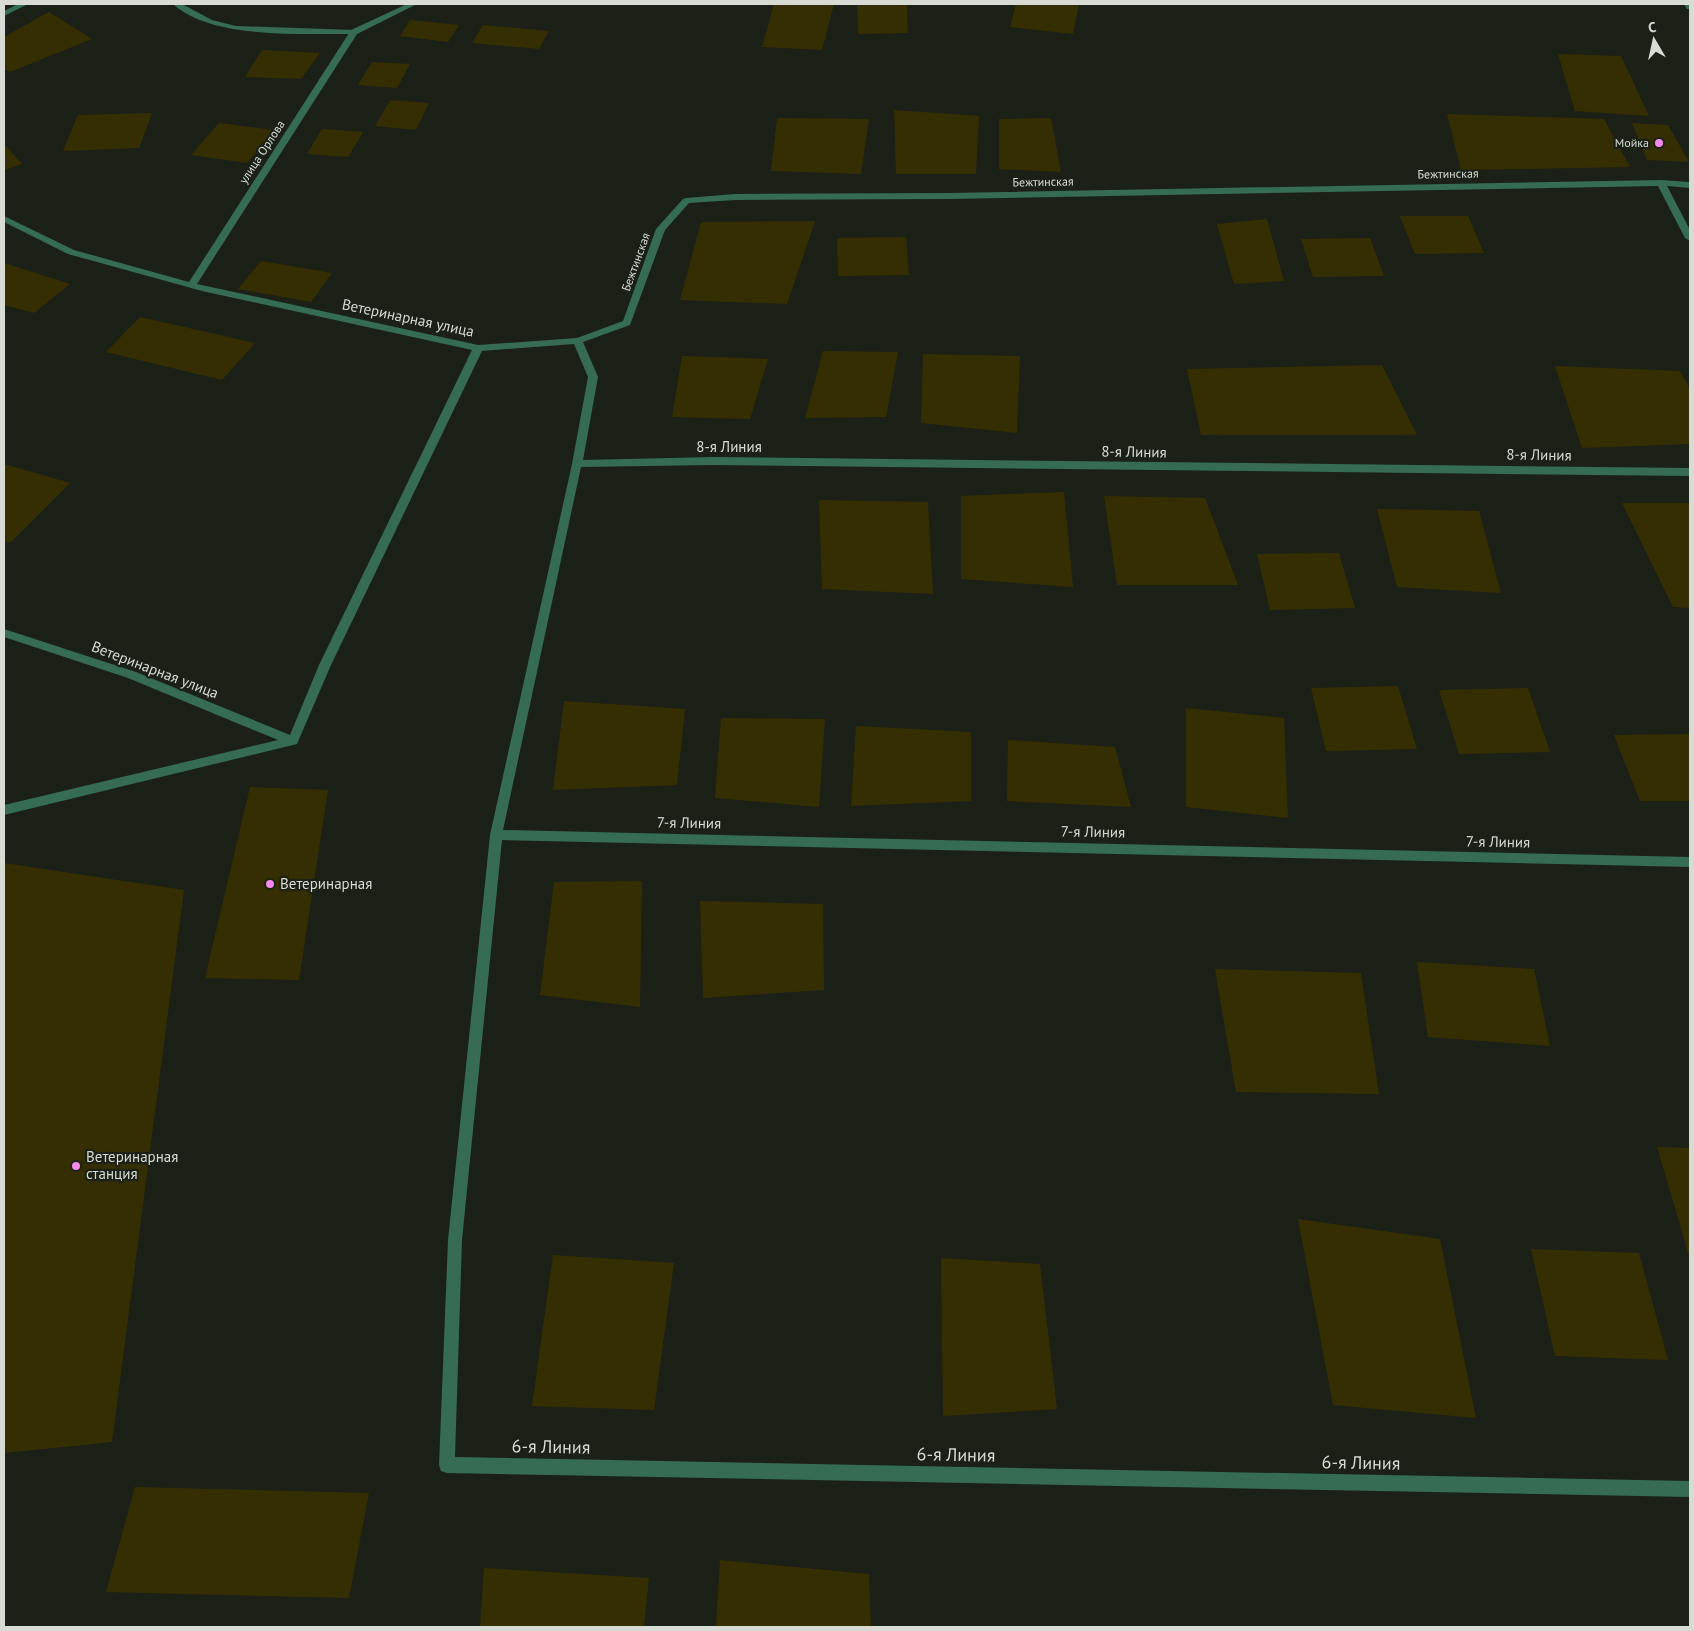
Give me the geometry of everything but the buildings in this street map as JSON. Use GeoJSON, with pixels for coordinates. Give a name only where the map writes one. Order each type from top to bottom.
{"type":"FeatureCollection","features":[{"type":"Feature","properties":{"kind":"street"},"geometry":{"type":"LineString","coordinates":[[4,14],[24,4]]}},
{"type":"Feature","properties":{"kind":"street"},"geometry":{"type":"LineString","coordinates":[[177,4],[209,22],[236,28],[354,32],[413,4]]}},
{"type":"Feature","properties":{"kind":"street","name":"улица Орлова"},"geometry":{"type":"LineString","coordinates":[[192,285],[354,32]]}},
{"type":"Feature","properties":{"kind":"street"},"geometry":{"type":"LineString","coordinates":[[1661,183],[1690,238]]}},
{"type":"Feature","properties":{"kind":"street","name":"Бежтинская"},"geometry":{"type":"LineString","coordinates":[[478,348],[578,341],[626,323],[661,229],[686,200],[1661,183],[1690,186]]}},
{"type":"Feature","properties":{"kind":"street","name":"Ветеринарная улица"},"geometry":{"type":"LineString","coordinates":[[4,219],[71,252],[192,285],[478,348],[326,665],[293,741],[132,675],[4,633]]}},
{"type":"Feature","properties":{"kind":"street"},"geometry":{"type":"LineString","coordinates":[[496,835],[577,464],[593,377],[578,341]]}},
{"type":"Feature","properties":{"kind":"street","name":"8-я Линия"},"geometry":{"type":"LineString","coordinates":[[577,464],[713,461],[1690,472]]}},
{"type":"Feature","properties":{"kind":"street"},"geometry":{"type":"LineString","coordinates":[[4,810],[293,741]]}},
{"type":"Feature","properties":{"kind":"street","name":"7-я Линия"},"geometry":{"type":"LineString","coordinates":[[496,835],[1690,862]]}},
{"type":"Feature","properties":{"kind":"street","name":"6-я Линия"},"geometry":{"type":"LineString","coordinates":[[496,835],[455,1240],[447,1465],[1690,1489]]}},
{"type":"Feature","properties":{"kind":"place","name":"Мойка"},"geometry":{"type":"Point","coordinates":[1659,143]}},
{"type":"Feature","properties":{"kind":"place","name":"Ветеринарная"},"geometry":{"type":"Point","coordinates":[270,884]}},
{"type":"Feature","properties":{"kind":"place","name":"Ветеринарная станция"},"geometry":{"type":"Point","coordinates":[76,1166]}}]}
